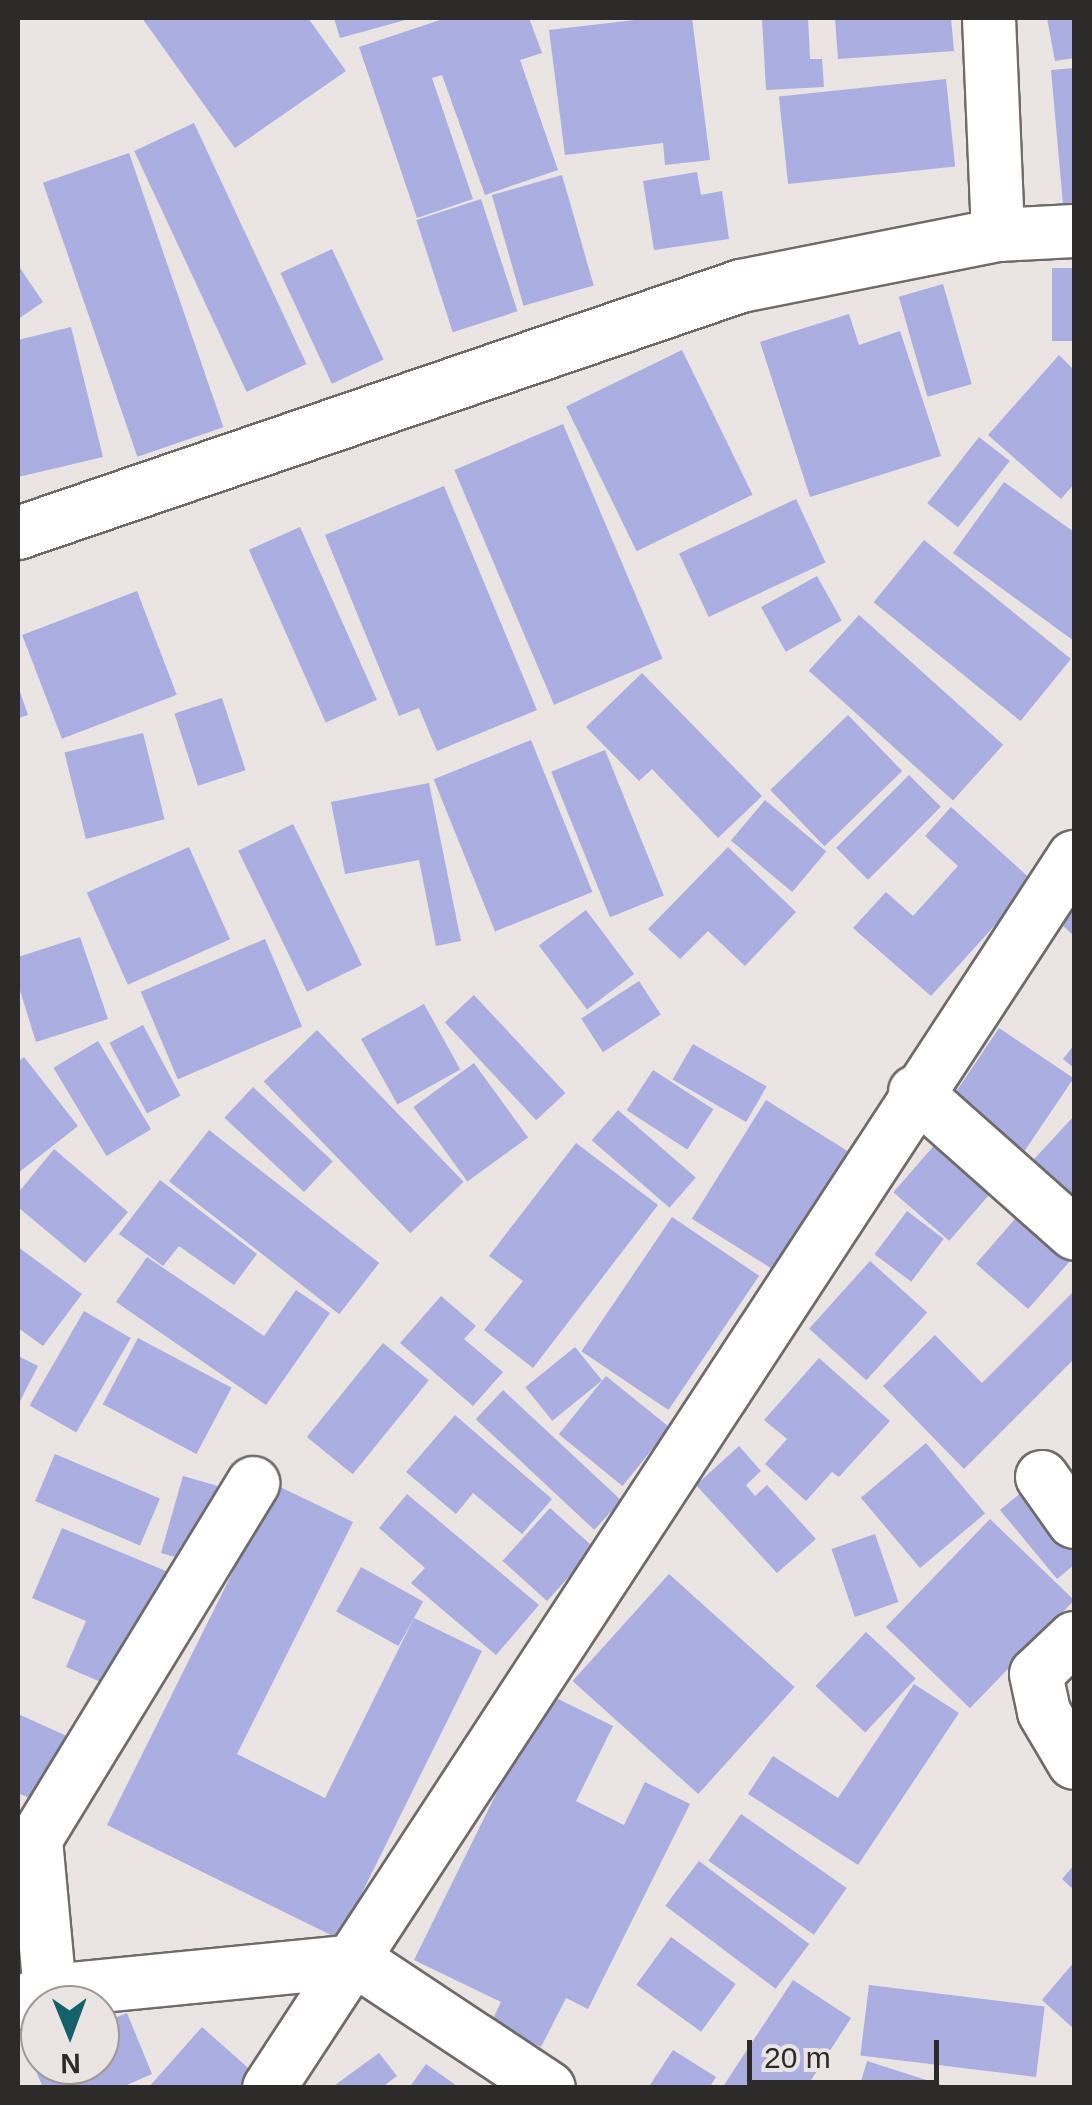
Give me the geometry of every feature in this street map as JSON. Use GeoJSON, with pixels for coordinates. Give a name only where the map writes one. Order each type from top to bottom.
{"type":"FeatureCollection","features":[{"type":"Feature","properties":{"kind":"street"},"geometry":{"type":"LineString","coordinates":[[989,18],[998,236]]}},
{"type":"Feature","properties":{"kind":"street"},"geometry":{"type":"LineString","coordinates":[[18,534],[740,286],[998,236],[1074,231]]}},
{"type":"Feature","properties":{"kind":"street"},"geometry":{"type":"LineString","coordinates":[[269,2088],[356,1961],[915,1092],[1074,857]]}},
{"type":"Feature","properties":{"kind":"street"},"geometry":{"type":"LineString","coordinates":[[915,1092],[1074,1233]]}},
{"type":"Feature","properties":{"kind":"street"},"geometry":{"type":"LineString","coordinates":[[1042,1477],[1074,1522]]}},
{"type":"Feature","properties":{"kind":"street"},"geometry":{"type":"LineString","coordinates":[[34,1985],[36,1839],[253,1483]]}},
{"type":"Feature","properties":{"kind":"street"},"geometry":{"type":"LineString","coordinates":[[1074,1638],[1036,1674],[1044,1712],[1074,1763]]}},
{"type":"Feature","properties":{"kind":"street"},"geometry":{"type":"LineString","coordinates":[[120,1987],[356,1961],[549,2088]]}},
{"type":"Feature","properties":{"kind":"building"},"geometry":{"type":"Polygon","coordinates":[[[142,18],[308,18],[346,71],[235,148],[142,18]]]}},
{"type":"Feature","properties":{"kind":"building"},"geometry":{"type":"Polygon","coordinates":[[[334,18],[409,18],[409,19],[340,38],[334,18]]]}},
{"type":"Feature","properties":{"kind":"building"},"geometry":{"type":"Polygon","coordinates":[[[446,18],[529,18],[542,53],[520,60],[558,170],[485,195],[442,75],[432,78],[473,199],[417,218],[359,47],[446,18]]]}},
{"type":"Feature","properties":{"kind":"building"},"geometry":{"type":"Polygon","coordinates":[[[652,18],[692,18],[710,160],[665,165],[663,143],[565,155],[549,30],[652,18]]]}},
{"type":"Feature","properties":{"kind":"building"},"geometry":{"type":"Polygon","coordinates":[[[762,18],[808,18],[810,59],[822,59],[824,87],[766,90],[762,18]]]}},
{"type":"Feature","properties":{"kind":"building"},"geometry":{"type":"Polygon","coordinates":[[[835,18],[951,18],[954,51],[838,59],[835,18]]]}},
{"type":"Feature","properties":{"kind":"building"},"geometry":{"type":"Polygon","coordinates":[[[1047,18],[1074,18],[1074,58],[1055,61],[1047,18]]]}},
{"type":"Feature","properties":{"kind":"building"},"geometry":{"type":"Polygon","coordinates":[[[1074,68],[1074,203],[1063,204],[1051,70],[1074,68]]]}},
{"type":"Feature","properties":{"kind":"building"},"geometry":{"type":"Polygon","coordinates":[[[946,79],[955,167],[788,184],[779,97],[946,79]]]}},
{"type":"Feature","properties":{"kind":"building"},"geometry":{"type":"Polygon","coordinates":[[[194,123],[306,364],[247,392],[134,151],[194,123]]]}},
{"type":"Feature","properties":{"kind":"building"},"geometry":{"type":"Polygon","coordinates":[[[129,153],[223,427],[137,457],[43,183],[129,153]]]}},
{"type":"Feature","properties":{"kind":"building"},"geometry":{"type":"Polygon","coordinates":[[[697,172],[701,195],[722,191],[729,239],[654,250],[643,181],[697,172]]]}},
{"type":"Feature","properties":{"kind":"building"},"geometry":{"type":"Polygon","coordinates":[[[562,175],[594,286],[524,306],[492,195],[562,175]]]}},
{"type":"Feature","properties":{"kind":"building"},"geometry":{"type":"Polygon","coordinates":[[[481,199],[517,311],[453,332],[416,220],[481,199]]]}},
{"type":"Feature","properties":{"kind":"building"},"geometry":{"type":"Polygon","coordinates":[[[332,249],[384,360],[332,384],[280,273],[332,249]]]}},
{"type":"Feature","properties":{"kind":"building"},"geometry":{"type":"Polygon","coordinates":[[[18,265],[43,302],[18,319],[18,265]]]}},
{"type":"Feature","properties":{"kind":"building"},"geometry":{"type":"Polygon","coordinates":[[[1052,268],[1074,268],[1074,341],[1052,341],[1052,268]]]}},
{"type":"Feature","properties":{"kind":"building"},"geometry":{"type":"Polygon","coordinates":[[[943,284],[972,384],[927,397],[899,297],[943,284]]]}},
{"type":"Feature","properties":{"kind":"building"},"geometry":{"type":"Polygon","coordinates":[[[849,314],[859,345],[900,331],[941,456],[810,497],[760,342],[849,314]]]}},
{"type":"Feature","properties":{"kind":"building"},"geometry":{"type":"Polygon","coordinates":[[[71,327],[103,457],[18,477],[18,340],[71,327]]]}},
{"type":"Feature","properties":{"kind":"building"},"geometry":{"type":"Polygon","coordinates":[[[682,350],[753,495],[637,551],[566,407],[682,350]]]}},
{"type":"Feature","properties":{"kind":"building"},"geometry":{"type":"Polygon","coordinates":[[[1059,355],[1074,370],[1074,484],[1061,499],[988,435],[1059,355]]]}},
{"type":"Feature","properties":{"kind":"building"},"geometry":{"type":"Polygon","coordinates":[[[563,424],[663,659],[554,705],[454,470],[563,424]]]}},
{"type":"Feature","properties":{"kind":"building"},"geometry":{"type":"Polygon","coordinates":[[[979,437],[1010,461],[958,527],[927,503],[979,437]]]}},
{"type":"Feature","properties":{"kind":"building"},"geometry":{"type":"Polygon","coordinates":[[[1004,482],[1074,532],[1074,641],[953,553],[1004,482]]]}},
{"type":"Feature","properties":{"kind":"building"},"geometry":{"type":"Polygon","coordinates":[[[444,486],[537,710],[437,751],[419,708],[399,716],[325,535],[444,486]]]}},
{"type":"Feature","properties":{"kind":"building"},"geometry":{"type":"Polygon","coordinates":[[[796,499],[826,562],[709,617],[679,554],[796,499]]]}},
{"type":"Feature","properties":{"kind":"building"},"geometry":{"type":"Polygon","coordinates":[[[300,527],[377,700],[326,722],[249,550],[300,527]]]}},
{"type":"Feature","properties":{"kind":"building"},"geometry":{"type":"Polygon","coordinates":[[[924,540],[1071,659],[1021,721],[874,602],[924,540]]]}},
{"type":"Feature","properties":{"kind":"building"},"geometry":{"type":"Polygon","coordinates":[[[817,576],[842,621],[786,652],[761,607],[817,576]]]}},
{"type":"Feature","properties":{"kind":"building"},"geometry":{"type":"Polygon","coordinates":[[[137,591],[177,695],[62,739],[22,635],[137,591]]]}},
{"type":"Feature","properties":{"kind":"building"},"geometry":{"type":"Polygon","coordinates":[[[859,615],[1003,745],[953,801],[809,671],[859,615]]]}},
{"type":"Feature","properties":{"kind":"building"},"geometry":{"type":"Polygon","coordinates":[[[642,673],[762,796],[718,838],[652,769],[639,781],[586,727],[642,673]]]}},
{"type":"Feature","properties":{"kind":"building"},"geometry":{"type":"Polygon","coordinates":[[[18,686],[28,715],[18,718],[18,686]]]}},
{"type":"Feature","properties":{"kind":"building"},"geometry":{"type":"Polygon","coordinates":[[[222,698],[245,770],[198,786],[174,713],[222,698]]]}},
{"type":"Feature","properties":{"kind":"building"},"geometry":{"type":"Polygon","coordinates":[[[848,715],[902,771],[824,846],[770,790],[848,715]]]}},
{"type":"Feature","properties":{"kind":"building"},"geometry":{"type":"Polygon","coordinates":[[[143,733],[165,819],[86,839],[64,753],[143,733]]]}},
{"type":"Feature","properties":{"kind":"building"},"geometry":{"type":"Polygon","coordinates":[[[531,740],[592,892],[495,931],[434,779],[531,740]]]}},
{"type":"Feature","properties":{"kind":"building"},"geometry":{"type":"Polygon","coordinates":[[[605,750],[664,896],[610,917],[551,772],[605,750]]]}},
{"type":"Feature","properties":{"kind":"building"},"geometry":{"type":"Polygon","coordinates":[[[909,775],[941,807],[868,880],[836,848],[909,775]]]}},
{"type":"Feature","properties":{"kind":"building"},"geometry":{"type":"Polygon","coordinates":[[[429,783],[461,941],[436,946],[419,860],[345,874],[331,802],[429,783]]]}},
{"type":"Feature","properties":{"kind":"building"},"geometry":{"type":"Polygon","coordinates":[[[765,800],[826,851],[792,892],[731,841],[765,800]]]}},
{"type":"Feature","properties":{"kind":"building"},"geometry":{"type":"Polygon","coordinates":[[[951,807],[1034,882],[931,996],[853,928],[886,892],[913,916],[958,866],[925,836],[951,807]]]}},
{"type":"Feature","properties":{"kind":"building"},"geometry":{"type":"Polygon","coordinates":[[[293,824],[362,965],[307,992],[238,851],[293,824]]]}},
{"type":"Feature","properties":{"kind":"building"},"geometry":{"type":"Polygon","coordinates":[[[189,847],[230,939],[128,985],[87,893],[189,847]]]}},
{"type":"Feature","properties":{"kind":"building"},"geometry":{"type":"Polygon","coordinates":[[[728,847],[796,912],[745,966],[708,931],[680,959],[648,929],[728,847]]]}},
{"type":"Feature","properties":{"kind":"building"},"geometry":{"type":"Polygon","coordinates":[[[1074,909],[1074,936],[1061,924],[1074,909]]]}},
{"type":"Feature","properties":{"kind":"building"},"geometry":{"type":"Polygon","coordinates":[[[586,910],[634,974],[587,1009],[539,946],[586,910]]]}},
{"type":"Feature","properties":{"kind":"building"},"geometry":{"type":"Polygon","coordinates":[[[80,937],[108,1019],[36,1042],[18,984],[18,957],[80,937]]]}},
{"type":"Feature","properties":{"kind":"building"},"geometry":{"type":"Polygon","coordinates":[[[265,939],[302,1026],[178,1079],[141,992],[265,939]]]}},
{"type":"Feature","properties":{"kind":"building"},"geometry":{"type":"Polygon","coordinates":[[[639,981],[661,1015],[603,1052],[581,1019],[639,981]]]}},
{"type":"Feature","properties":{"kind":"building"},"geometry":{"type":"Polygon","coordinates":[[[474,995],[565,1093],[536,1120],[445,1022],[474,995]]]}},
{"type":"Feature","properties":{"kind":"building"},"geometry":{"type":"Polygon","coordinates":[[[424,1004],[460,1070],[397,1105],[361,1039],[424,1004]]]}},
{"type":"Feature","properties":{"kind":"building"},"geometry":{"type":"Polygon","coordinates":[[[143,1025],[181,1096],[147,1113],[109,1043],[143,1025]]]}},
{"type":"Feature","properties":{"kind":"building"},"geometry":{"type":"Polygon","coordinates":[[[999,1028],[1074,1078],[1019,1160],[944,1109],[999,1028]]]}},
{"type":"Feature","properties":{"kind":"building"},"geometry":{"type":"Polygon","coordinates":[[[317,1030],[464,1182],[410,1233],[264,1081],[317,1030]]]}},
{"type":"Feature","properties":{"kind":"building"},"geometry":{"type":"Polygon","coordinates":[[[98,1041],[151,1129],[106,1156],[53,1068],[98,1041]]]}},
{"type":"Feature","properties":{"kind":"building"},"geometry":{"type":"Polygon","coordinates":[[[693,1044],[767,1086],[746,1122],[672,1080],[693,1044]]]}},
{"type":"Feature","properties":{"kind":"building"},"geometry":{"type":"Polygon","coordinates":[[[1074,1045],[1074,1068],[1063,1059],[1074,1045]]]}},
{"type":"Feature","properties":{"kind":"building"},"geometry":{"type":"Polygon","coordinates":[[[24,1057],[78,1126],[18,1173],[18,1062],[24,1057]]]}},
{"type":"Feature","properties":{"kind":"building"},"geometry":{"type":"Polygon","coordinates":[[[474,1063],[528,1137],[467,1182],[413,1107],[474,1063]]]}},
{"type":"Feature","properties":{"kind":"building"},"geometry":{"type":"Polygon","coordinates":[[[653,1070],[713,1109],[687,1149],[627,1110],[653,1070]]]}},
{"type":"Feature","properties":{"kind":"building"},"geometry":{"type":"Polygon","coordinates":[[[253,1087],[333,1161],[304,1192],[224,1118],[253,1087]]]}},
{"type":"Feature","properties":{"kind":"building"},"geometry":{"type":"Polygon","coordinates":[[[766,1100],[848,1151],[774,1270],[692,1219],[766,1100]]]}},
{"type":"Feature","properties":{"kind":"building"},"geometry":{"type":"Polygon","coordinates":[[[618,1110],[696,1178],[669,1208],[592,1140],[618,1110]]]}},
{"type":"Feature","properties":{"kind":"building"},"geometry":{"type":"Polygon","coordinates":[[[1074,1116],[1074,1203],[1025,1169],[1074,1116]]]}},
{"type":"Feature","properties":{"kind":"building"},"geometry":{"type":"Polygon","coordinates":[[[209,1130],[379,1263],[339,1314],[169,1181],[209,1130]]]}},
{"type":"Feature","properties":{"kind":"building"},"geometry":{"type":"Polygon","coordinates":[[[938,1141],[994,1190],[949,1241],[893,1192],[938,1141]]]}},
{"type":"Feature","properties":{"kind":"building"},"geometry":{"type":"Polygon","coordinates":[[[576,1143],[658,1205],[533,1368],[484,1330],[523,1281],[489,1256],[576,1143]]]}},
{"type":"Feature","properties":{"kind":"building"},"geometry":{"type":"Polygon","coordinates":[[[54,1149],[128,1212],[85,1263],[18,1207],[18,1193],[54,1149]]]}},
{"type":"Feature","properties":{"kind":"building"},"geometry":{"type":"Polygon","coordinates":[[[160,1180],[257,1254],[234,1285],[179,1246],[163,1266],[119,1234],[160,1180]]]}},
{"type":"Feature","properties":{"kind":"building"},"geometry":{"type":"Polygon","coordinates":[[[907,1211],[944,1239],[911,1282],[875,1254],[907,1211]]]}},
{"type":"Feature","properties":{"kind":"building"},"geometry":{"type":"Polygon","coordinates":[[[1022,1211],[1074,1256],[1028,1309],[976,1264],[1022,1211]]]}},
{"type":"Feature","properties":{"kind":"building"},"geometry":{"type":"Polygon","coordinates":[[[672,1217],[759,1276],[668,1410],[581,1351],[672,1217]]]}},
{"type":"Feature","properties":{"kind":"building"},"geometry":{"type":"Polygon","coordinates":[[[18,1247],[82,1294],[43,1346],[18,1328],[18,1247]]]}},
{"type":"Feature","properties":{"kind":"building"},"geometry":{"type":"Polygon","coordinates":[[[147,1257],[264,1336],[296,1290],[330,1313],[266,1405],[116,1302],[147,1257]]]}},
{"type":"Feature","properties":{"kind":"building"},"geometry":{"type":"Polygon","coordinates":[[[870,1261],[927,1313],[866,1380],[809,1329],[870,1261]]]}},
{"type":"Feature","properties":{"kind":"building"},"geometry":{"type":"Polygon","coordinates":[[[1074,1291],[1074,1359],[964,1469],[883,1386],[935,1335],[982,1383],[1074,1291]]]}},
{"type":"Feature","properties":{"kind":"building"},"geometry":{"type":"Polygon","coordinates":[[[441,1296],[476,1326],[464,1339],[503,1372],[473,1406],[400,1343],[441,1296]]]}},
{"type":"Feature","properties":{"kind":"building"},"geometry":{"type":"Polygon","coordinates":[[[84,1311],[131,1338],[76,1432],[30,1405],[84,1311]]]}},
{"type":"Feature","properties":{"kind":"building"},"geometry":{"type":"Polygon","coordinates":[[[138,1338],[232,1388],[196,1454],[103,1404],[138,1338]]]}},
{"type":"Feature","properties":{"kind":"building"},"geometry":{"type":"Polygon","coordinates":[[[383,1343],[429,1380],[353,1474],[307,1437],[383,1343]]]}},
{"type":"Feature","properties":{"kind":"building"},"geometry":{"type":"Polygon","coordinates":[[[575,1347],[602,1380],[552,1421],[525,1387],[575,1347]]]}},
{"type":"Feature","properties":{"kind":"building"},"geometry":{"type":"Polygon","coordinates":[[[18,1356],[38,1366],[18,1405],[18,1356]]]}},
{"type":"Feature","properties":{"kind":"building"},"geometry":{"type":"Polygon","coordinates":[[[819,1358],[890,1421],[839,1477],[832,1472],[806,1501],[765,1464],[787,1439],[764,1420],[819,1358]]]}},
{"type":"Feature","properties":{"kind":"building"},"geometry":{"type":"Polygon","coordinates":[[[606,1376],[670,1428],[623,1486],[559,1434],[606,1376]]]}},
{"type":"Feature","properties":{"kind":"building"},"geometry":{"type":"Polygon","coordinates":[[[503,1390],[621,1500],[594,1530],[476,1419],[503,1390]]]}},
{"type":"Feature","properties":{"kind":"building"},"geometry":{"type":"Polygon","coordinates":[[[455,1415],[552,1499],[522,1534],[473,1493],[456,1514],[406,1472],[455,1415]]]}},
{"type":"Feature","properties":{"kind":"building"},"geometry":{"type":"Polygon","coordinates":[[[926,1443],[985,1513],[920,1568],[861,1498],[926,1443]]]}},
{"type":"Feature","properties":{"kind":"building"},"geometry":{"type":"Polygon","coordinates":[[[739,1446],[761,1471],[746,1485],[755,1496],[767,1485],[816,1539],[777,1573],[696,1485],[739,1446]]]}},
{"type":"Feature","properties":{"kind":"building"},"geometry":{"type":"Polygon","coordinates":[[[55,1454],[160,1499],[140,1545],[35,1501],[55,1454]]]}},
{"type":"Feature","properties":{"kind":"building"},"geometry":{"type":"Polygon","coordinates":[[[183,1476],[221,1487],[199,1564],[161,1553],[183,1476]]]}},
{"type":"Feature","properties":{"kind":"building"},"geometry":{"type":"Polygon","coordinates":[[[1034,1482],[1074,1533],[1074,1565],[1057,1579],[1000,1510],[1034,1482]]]}},
{"type":"Feature","properties":{"kind":"building"},"geometry":{"type":"Polygon","coordinates":[[[276,1485],[353,1522],[237,1754],[325,1798],[414,1618],[482,1651],[339,1939],[107,1825],[276,1485]]]}},
{"type":"Feature","properties":{"kind":"building"},"geometry":{"type":"Polygon","coordinates":[[[407,1494],[539,1605],[496,1655],[411,1583],[425,1568],[379,1528],[407,1494]]]}},
{"type":"Feature","properties":{"kind":"building"},"geometry":{"type":"Polygon","coordinates":[[[550,1508],[595,1548],[547,1601],[502,1561],[550,1508]]]}},
{"type":"Feature","properties":{"kind":"building"},"geometry":{"type":"Polygon","coordinates":[[[990,1519],[1074,1600],[970,1708],[886,1627],[990,1519]]]}},
{"type":"Feature","properties":{"kind":"building"},"geometry":{"type":"Polygon","coordinates":[[[62,1528],[166,1571],[117,1689],[66,1667],[86,1621],[32,1598],[62,1528]]]}},
{"type":"Feature","properties":{"kind":"building"},"geometry":{"type":"Polygon","coordinates":[[[875,1534],[898,1602],[855,1617],[832,1549],[875,1534]]]}},
{"type":"Feature","properties":{"kind":"building"},"geometry":{"type":"Polygon","coordinates":[[[361,1567],[423,1601],[398,1646],[336,1612],[361,1567]]]}},
{"type":"Feature","properties":{"kind":"building"},"geometry":{"type":"Polygon","coordinates":[[[669,1574],[795,1687],[698,1794],[573,1681],[669,1574]]]}},
{"type":"Feature","properties":{"kind":"building"},"geometry":{"type":"Polygon","coordinates":[[[866,1632],[916,1678],[865,1732],[816,1686],[866,1632]]]}},
{"type":"Feature","properties":{"kind":"building"},"geometry":{"type":"Polygon","coordinates":[[[914,1684],[959,1713],[858,1865],[748,1794],[773,1756],[838,1798],[914,1684]]]}},
{"type":"Feature","properties":{"kind":"building"},"geometry":{"type":"Polygon","coordinates":[[[546,1693],[613,1726],[576,1801],[624,1825],[645,1782],[690,1804],[588,2009],[566,1998],[541,2047],[491,2023],[501,2002],[414,1960],[546,1693]]]}},
{"type":"Feature","properties":{"kind":"building"},"geometry":{"type":"Polygon","coordinates":[[[18,1714],[69,1737],[40,1803],[18,1793],[18,1714]]]}},
{"type":"Feature","properties":{"kind":"building"},"geometry":{"type":"Polygon","coordinates":[[[741,1814],[847,1888],[814,1935],[708,1861],[741,1814]]]}},
{"type":"Feature","properties":{"kind":"building"},"geometry":{"type":"Polygon","coordinates":[[[699,1861],[809,1944],[776,1989],[665,1906],[699,1861]]]}},
{"type":"Feature","properties":{"kind":"building"},"geometry":{"type":"Polygon","coordinates":[[[1074,1865],[1074,1890],[1062,1879],[1074,1865]]]}},
{"type":"Feature","properties":{"kind":"building"},"geometry":{"type":"Polygon","coordinates":[[[671,1937],[736,1984],[701,2032],[636,1985],[671,1937]]]}},
{"type":"Feature","properties":{"kind":"building"},"geometry":{"type":"Polygon","coordinates":[[[1074,1962],[1074,2029],[1042,2000],[1074,1962]]]}},
{"type":"Feature","properties":{"kind":"building"},"geometry":{"type":"Polygon","coordinates":[[[793,1980],[851,2018],[806,2088],[722,2088],[793,1980]]]}},
{"type":"Feature","properties":{"kind":"building"},"geometry":{"type":"Polygon","coordinates":[[[869,1985],[1045,2007],[1036,2077],[860,2055],[869,1985]]]}},
{"type":"Feature","properties":{"kind":"building"},"geometry":{"type":"Polygon","coordinates":[[[127,2013],[152,2074],[120,2088],[43,2088],[42,2085],[120,2085],[120,2016],[127,2013]]]}},
{"type":"Feature","properties":{"kind":"building"},"geometry":{"type":"Polygon","coordinates":[[[202,2027],[256,2075],[245,2088],[148,2088],[202,2027]]]}},
{"type":"Feature","properties":{"kind":"building"},"geometry":{"type":"Polygon","coordinates":[[[673,2050],[716,2077],[709,2088],[648,2088],[673,2050]]]}},
{"type":"Feature","properties":{"kind":"building"},"geometry":{"type":"Polygon","coordinates":[[[379,2053],[397,2076],[381,2088],[331,2088],[379,2053]]]}},
{"type":"Feature","properties":{"kind":"building"},"geometry":{"type":"Polygon","coordinates":[[[867,2061],[948,2087],[948,2088],[859,2088],[867,2061]]]}},
{"type":"Feature","properties":{"kind":"building"},"geometry":{"type":"Polygon","coordinates":[[[426,2064],[460,2088],[409,2088],[426,2064]]]}}]}
